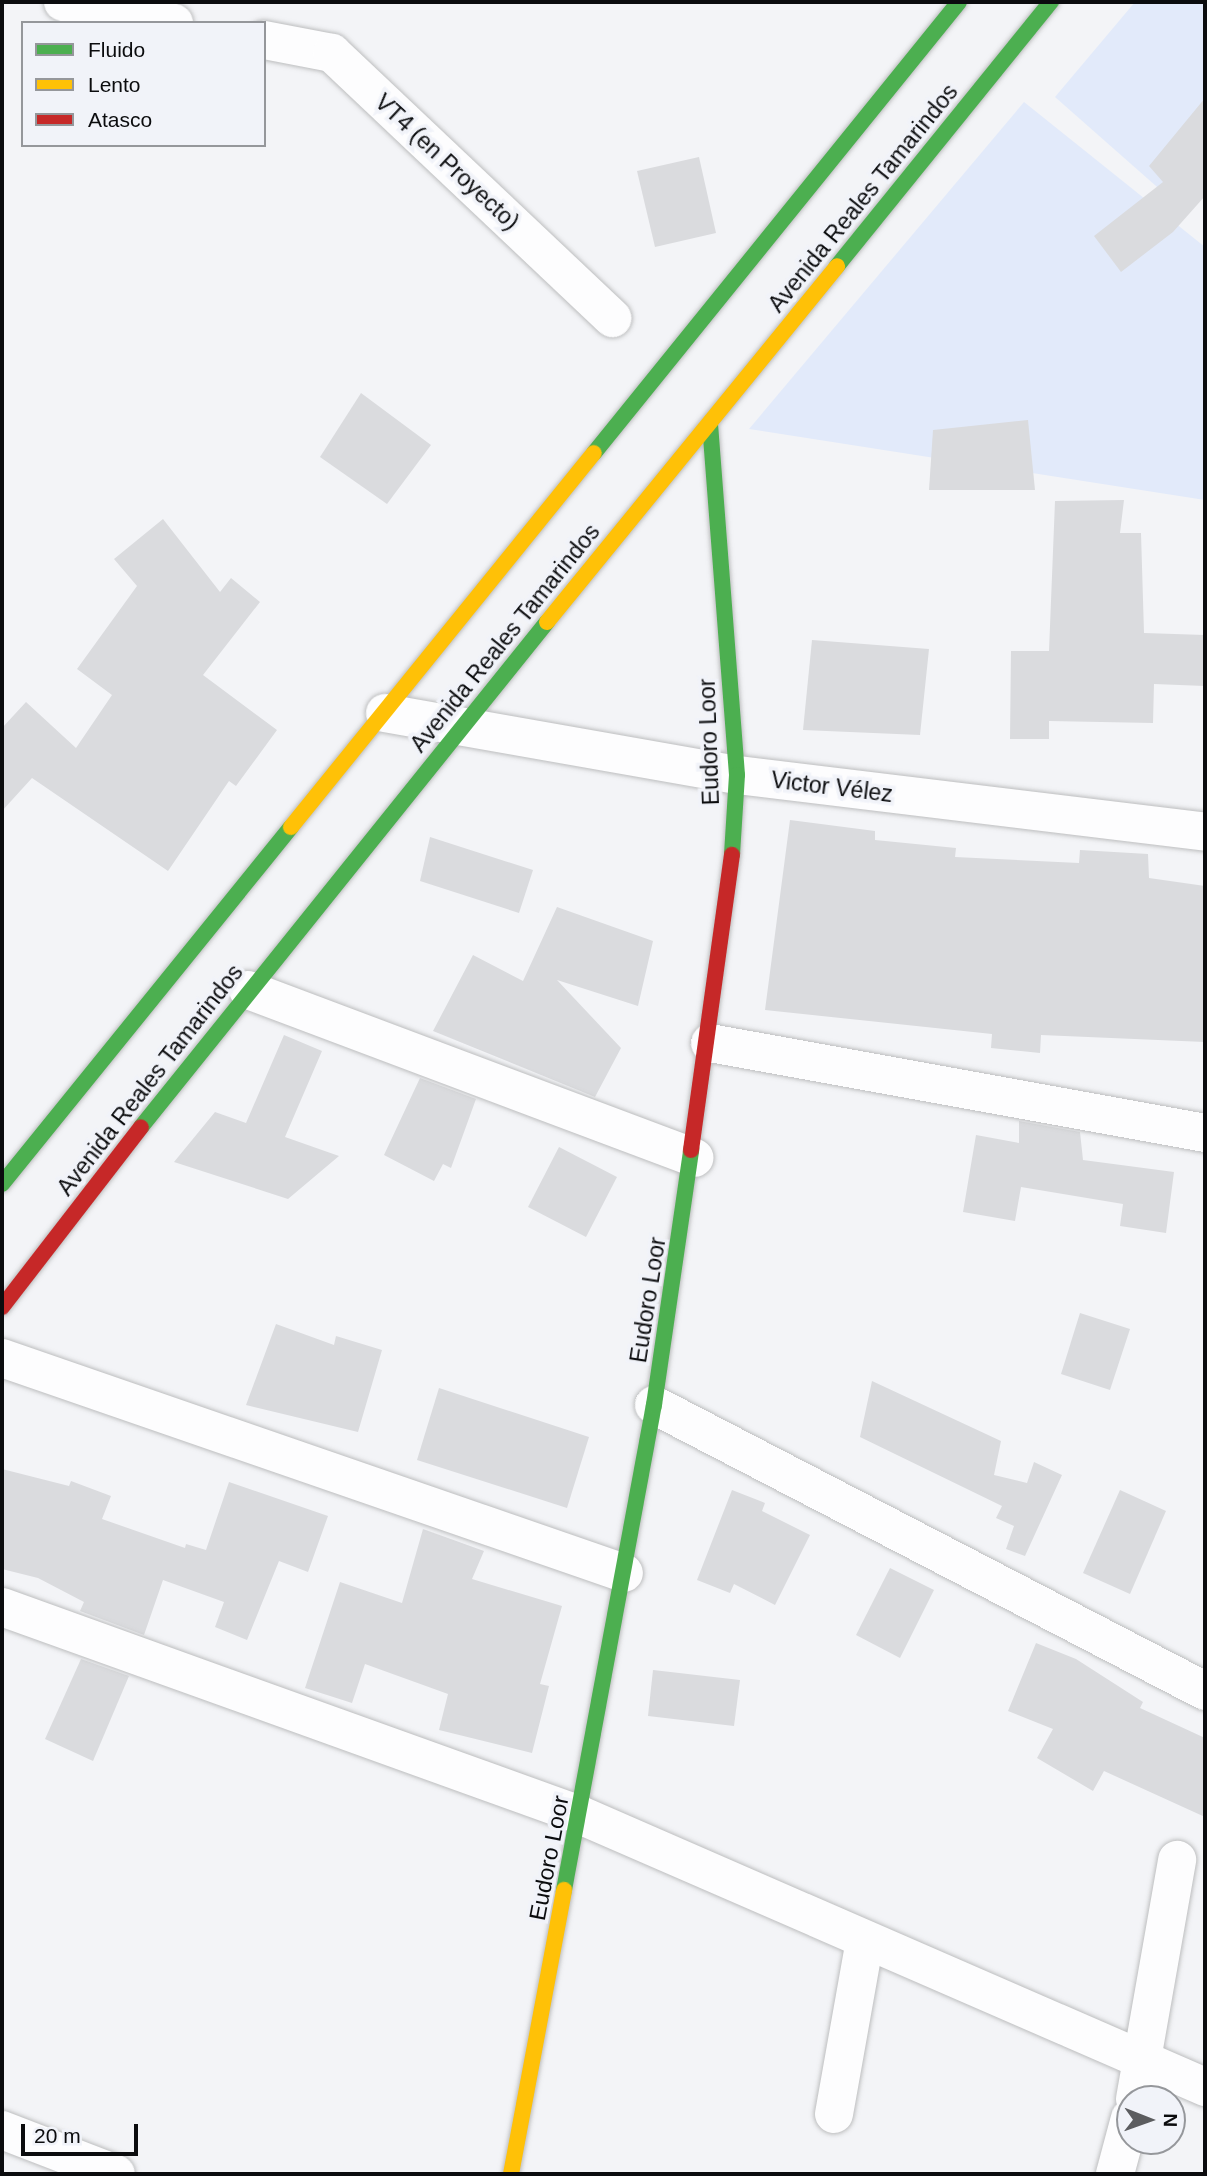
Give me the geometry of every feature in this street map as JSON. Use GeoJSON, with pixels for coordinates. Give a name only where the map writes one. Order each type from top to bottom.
{"type":"FeatureCollection","features":[{"type":"Feature","properties":{"kind":"main road","name":"Avenida Reales Tamarindos"},"geometry":{"type":"LineString","coordinates":[[2,1184],[959,2]]}},
{"type":"Feature","properties":{"kind":"main road","name":"Avenida Reales Tamarindos"},"geometry":{"type":"LineString","coordinates":[[2,1307],[248,990],[1051,2]]}},
{"type":"Feature","properties":{"kind":"main road","name":"Eudoro Loor"},"geometry":{"type":"LineString","coordinates":[[511,2174],[580,1815],[654,1405],[710,1043],[737,775],[710,424]]}},
{"type":"Feature","properties":{"kind":"street"},"geometry":{"type":"LineString","coordinates":[[63,2],[163,21]]}},
{"type":"Feature","properties":{"kind":"street","name":"VT4 (en Proyecto)"},"geometry":{"type":"LineString","coordinates":[[266,40],[332,53],[612,318]]}},
{"type":"Feature","properties":{"kind":"street","name":"Victor Vélez"},"geometry":{"type":"LineString","coordinates":[[384,713],[737,775],[1205,832]]}},
{"type":"Feature","properties":{"kind":"street"},"geometry":{"type":"LineString","coordinates":[[248,990],[694,1158]]}},
{"type":"Feature","properties":{"kind":"street"},"geometry":{"type":"LineString","coordinates":[[710,1043],[1205,1133]]}},
{"type":"Feature","properties":{"kind":"street"},"geometry":{"type":"LineString","coordinates":[[2,1358],[624,1573]]}},
{"type":"Feature","properties":{"kind":"street"},"geometry":{"type":"LineString","coordinates":[[654,1405],[1205,1691]]}},
{"type":"Feature","properties":{"kind":"street"},"geometry":{"type":"LineString","coordinates":[[2,1607],[580,1815],[1205,2087]]}},
{"type":"Feature","properties":{"kind":"street"},"geometry":{"type":"LineString","coordinates":[[1138,2085],[1177,1860]]}},
{"type":"Feature","properties":{"kind":"street"},"geometry":{"type":"LineString","coordinates":[[834,2114],[864,1940]]}},
{"type":"Feature","properties":{"kind":"street"},"geometry":{"type":"LineString","coordinates":[[2,2130],[116,2174]]}},
{"type":"Feature","properties":{"kind":"street"},"geometry":{"type":"LineString","coordinates":[[1115,2174],[1120,2155]]}},
{"type":"Feature","properties":{"kind":"shaded area"},"geometry":{"type":"Polygon","coordinates":[[[1135,2],[1205,2],[1205,159],[1173,201],[1055,97],[1135,2]]]}},
{"type":"Feature","properties":{"kind":"shaded area"},"geometry":{"type":"Polygon","coordinates":[[[1024,102],[1205,247],[1205,500],[749,429],[1024,102]]]}},
{"type":"Feature","properties":{"kind":"building"},"geometry":{"type":"Polygon","coordinates":[[[1205,98],[1205,196],[1173,232],[1121,272],[1094,236],[1163,182],[1149,166],[1205,98]]]}},
{"type":"Feature","properties":{"kind":"building"},"geometry":{"type":"Polygon","coordinates":[[[699,157],[716,233],[655,247],[637,171],[699,157]]]}},
{"type":"Feature","properties":{"kind":"building"},"geometry":{"type":"Polygon","coordinates":[[[361,393],[431,445],[387,504],[320,457],[361,393]]]}},
{"type":"Feature","properties":{"kind":"building"},"geometry":{"type":"Polygon","coordinates":[[[1028,420],[1035,490],[929,490],[933,430],[1028,420]]]}},
{"type":"Feature","properties":{"kind":"building"},"geometry":{"type":"Polygon","coordinates":[[[1124,500],[1120,533],[1141,533],[1144,633],[1205,635],[1205,686],[1154,684],[1153,723],[1049,721],[1049,739],[1010,739],[1011,651],[1049,651],[1055,501],[1124,500]]]}},
{"type":"Feature","properties":{"kind":"building"},"geometry":{"type":"Polygon","coordinates":[[[163,519],[220,592],[231,578],[260,602],[203,675],[277,730],[236,786],[229,781],[168,871],[32,778],[2,811],[2,728],[26,702],[76,748],[112,695],[77,669],[137,586],[114,559],[163,519]]]}},
{"type":"Feature","properties":{"kind":"building"},"geometry":{"type":"Polygon","coordinates":[[[812,640],[929,649],[920,735],[803,730],[812,640]]]}},
{"type":"Feature","properties":{"kind":"building"},"geometry":{"type":"Polygon","coordinates":[[[790,820],[875,831],[875,840],[956,848],[955,857],[1079,863],[1080,850],[1148,854],[1149,878],[1205,886],[1205,1042],[1041,1035],[1040,1053],[991,1048],[992,1034],[765,1010],[790,820]]]}},
{"type":"Feature","properties":{"kind":"building"},"geometry":{"type":"Polygon","coordinates":[[[430,837],[533,870],[519,913],[420,881],[430,837]]]}},
{"type":"Feature","properties":{"kind":"building"},"geometry":{"type":"Polygon","coordinates":[[[557,907],[653,941],[638,1006],[557,980],[621,1048],[595,1097],[433,1031],[473,955],[523,981],[557,907]]]}},
{"type":"Feature","properties":{"kind":"building"},"geometry":{"type":"Polygon","coordinates":[[[284,1035],[322,1051],[285,1137],[339,1156],[288,1199],[174,1162],[215,1112],[246,1123],[284,1035]]]}},
{"type":"Feature","properties":{"kind":"building"},"geometry":{"type":"Polygon","coordinates":[[[420,1078],[476,1099],[451,1168],[443,1164],[434,1181],[384,1155],[420,1078]]]}},
{"type":"Feature","properties":{"kind":"building"},"geometry":{"type":"Polygon","coordinates":[[[1019,1121],[1080,1132],[1083,1160],[1174,1172],[1166,1233],[1120,1226],[1123,1204],[1021,1187],[1015,1221],[963,1212],[976,1135],[1019,1143],[1019,1121]]]}},
{"type":"Feature","properties":{"kind":"building"},"geometry":{"type":"Polygon","coordinates":[[[559,1147],[617,1177],[586,1237],[528,1207],[559,1147]]]}},
{"type":"Feature","properties":{"kind":"building"},"geometry":{"type":"Polygon","coordinates":[[[1080,1313],[1130,1329],[1110,1390],[1061,1374],[1080,1313]]]}},
{"type":"Feature","properties":{"kind":"building"},"geometry":{"type":"Polygon","coordinates":[[[276,1324],[334,1345],[336,1336],[382,1350],[358,1432],[246,1405],[276,1324]]]}},
{"type":"Feature","properties":{"kind":"building"},"geometry":{"type":"Polygon","coordinates":[[[872,1381],[1001,1441],[994,1475],[1027,1483],[1034,1462],[1062,1475],[1025,1556],[1006,1549],[1014,1526],[996,1518],[1002,1506],[860,1437],[872,1381]]]}},
{"type":"Feature","properties":{"kind":"building"},"geometry":{"type":"Polygon","coordinates":[[[439,1388],[589,1437],[567,1508],[417,1460],[439,1388]]]}},
{"type":"Feature","properties":{"kind":"building"},"geometry":{"type":"Polygon","coordinates":[[[2,1469],[69,1486],[71,1481],[111,1496],[102,1519],[185,1548],[186,1544],[206,1550],[229,1482],[328,1516],[308,1572],[279,1561],[247,1640],[215,1627],[224,1602],[163,1580],[144,1635],[80,1611],[84,1602],[38,1578],[2,1569],[2,1469]]]}},
{"type":"Feature","properties":{"kind":"building"},"geometry":{"type":"Polygon","coordinates":[[[732,1490],[765,1503],[762,1511],[810,1535],[775,1605],[734,1584],[730,1593],[697,1580],[732,1490]]]}},
{"type":"Feature","properties":{"kind":"building"},"geometry":{"type":"Polygon","coordinates":[[[1120,1490],[1166,1511],[1130,1594],[1083,1573],[1120,1490]]]}},
{"type":"Feature","properties":{"kind":"building"},"geometry":{"type":"Polygon","coordinates":[[[423,1529],[484,1551],[472,1579],[562,1606],[540,1684],[549,1686],[532,1753],[439,1730],[448,1694],[365,1664],[352,1703],[305,1688],[340,1582],[402,1603],[423,1529]]]}},
{"type":"Feature","properties":{"kind":"building"},"geometry":{"type":"Polygon","coordinates":[[[890,1568],[934,1590],[900,1658],[856,1635],[890,1568]]]}},
{"type":"Feature","properties":{"kind":"building"},"geometry":{"type":"Polygon","coordinates":[[[1036,1643],[1076,1659],[1143,1702],[1140,1708],[1205,1738],[1205,1817],[1104,1771],[1093,1791],[1037,1758],[1053,1729],[1008,1711],[1036,1643]]]}},
{"type":"Feature","properties":{"kind":"building"},"geometry":{"type":"Polygon","coordinates":[[[81,1659],[129,1676],[93,1761],[45,1739],[81,1659]]]}},
{"type":"Feature","properties":{"kind":"building"},"geometry":{"type":"Polygon","coordinates":[[[653,1670],[740,1680],[734,1726],[648,1716],[653,1670]]]}},
{"type":"Feature","properties":{"kind":"traffic: fast"},"geometry":{"type":"LineString","coordinates":[[594,453],[959,2]]}},
{"type":"Feature","properties":{"kind":"traffic: fast"},"geometry":{"type":"LineString","coordinates":[[837,266],[1051,2]]}},
{"type":"Feature","properties":{"kind":"traffic: fast"},"geometry":{"type":"LineString","coordinates":[[710,424],[737,775],[732,855]]}},
{"type":"Feature","properties":{"kind":"traffic: fast"},"geometry":{"type":"LineString","coordinates":[[141,1127],[547,622]]}},
{"type":"Feature","properties":{"kind":"traffic: fast"},"geometry":{"type":"LineString","coordinates":[[2,1184],[291,827]]}},
{"type":"Feature","properties":{"kind":"traffic: fast"},"geometry":{"type":"LineString","coordinates":[[564,1890],[654,1405],[691,1150]]}},
{"type":"Feature","properties":{"kind":"traffic: slow"},"geometry":{"type":"LineString","coordinates":[[547,622],[837,266]]}},
{"type":"Feature","properties":{"kind":"traffic: slow"},"geometry":{"type":"LineString","coordinates":[[291,827],[594,453]]}},
{"type":"Feature","properties":{"kind":"traffic: slow"},"geometry":{"type":"LineString","coordinates":[[511,2174],[564,1890]]}},
{"type":"Feature","properties":{"kind":"traffic: jam"},"geometry":{"type":"LineString","coordinates":[[691,1150],[732,855]]}},
{"type":"Feature","properties":{"kind":"traffic: jam"},"geometry":{"type":"LineString","coordinates":[[2,1307],[141,1127]]}}]}
